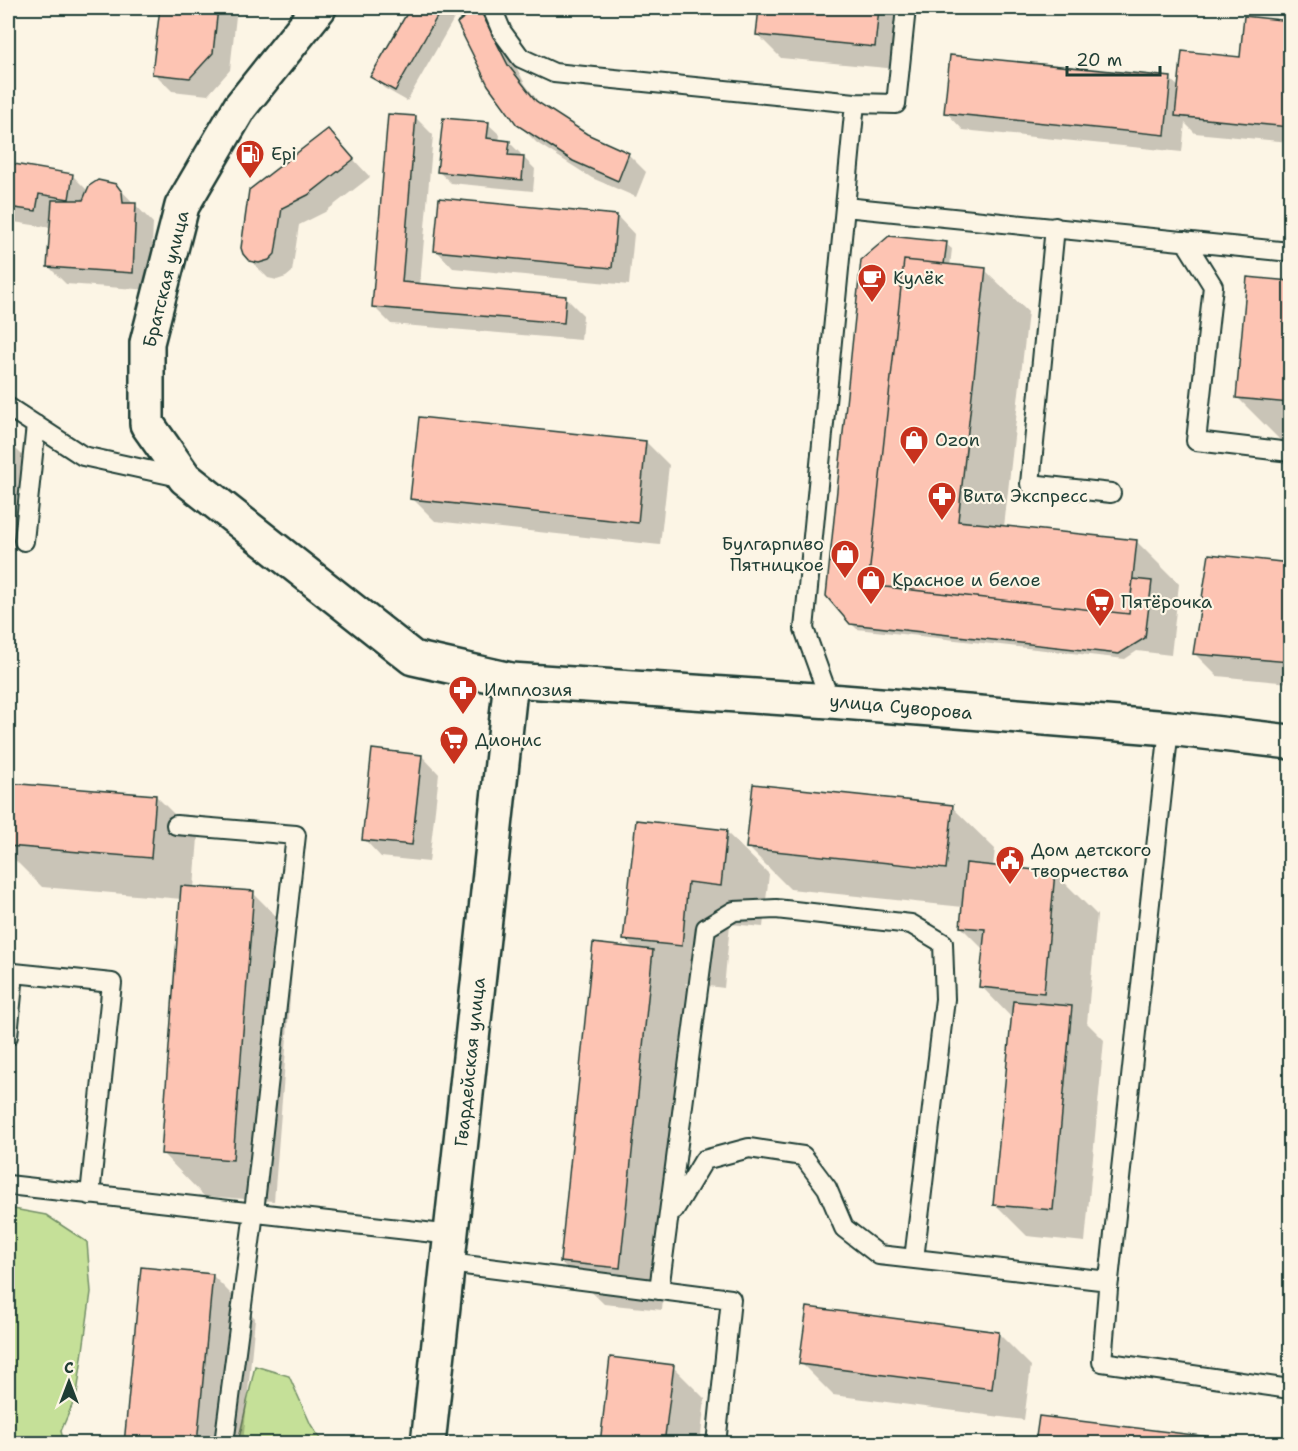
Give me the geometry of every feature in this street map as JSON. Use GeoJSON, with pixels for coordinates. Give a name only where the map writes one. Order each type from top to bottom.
{"type":"FeatureCollection","features":[{"type":"Feature","properties":{"kind":"street","name":"Братская улица"},"geometry":{"type":"LineString","coordinates":[[319,8],[240,107],[182,206],[147,343],[147,424],[185,478],[413,658],[511,680]]}},
{"type":"Feature","properties":{"kind":"street","name":"улица Суворова"},"geometry":{"type":"LineString","coordinates":[[511,680],[830,701],[1169,728],[1290,742]]}},
{"type":"Feature","properties":{"kind":"street","name":"Гвардейская улица"},"geometry":{"type":"LineString","coordinates":[[428,1443],[511,680]]}},
{"type":"Feature","properties":{"kind":"lane"},"geometry":{"type":"LineString","coordinates":[[492,8],[502,32],[521,58],[554,74],[855,103],[896,104],[906,8]]}},
{"type":"Feature","properties":{"kind":"lane"},"geometry":{"type":"LineString","coordinates":[[830,701],[804,629],[855,103]]}},
{"type":"Feature","properties":{"kind":"lane"},"geometry":{"type":"LineString","coordinates":[[845,207],[1290,252]]}},
{"type":"Feature","properties":{"kind":"lane"},"geometry":{"type":"LineString","coordinates":[[1056,227],[1030,484],[1111,493]]}},
{"type":"Feature","properties":{"kind":"lane"},"geometry":{"type":"LineString","coordinates":[[1185,241],[1213,286],[1196,441],[1290,452]]}},
{"type":"Feature","properties":{"kind":"lane"},"geometry":{"type":"LineString","coordinates":[[8,407],[83,456],[185,478]]}},
{"type":"Feature","properties":{"kind":"lane"},"geometry":{"type":"LineString","coordinates":[[24,542],[36,426]]}},
{"type":"Feature","properties":{"kind":"lane"},"geometry":{"type":"LineString","coordinates":[[1169,728],[1102,1362],[1290,1389]]}},
{"type":"Feature","properties":{"kind":"lane"},"geometry":{"type":"LineString","coordinates":[[176,825],[296,835],[254,1212],[224,1443]]}},
{"type":"Feature","properties":{"kind":"lane"},"geometry":{"type":"LineString","coordinates":[[659,1290],[706,928],[734,911],[776,909],[911,924],[943,944],[945,999],[914,1259]]}},
{"type":"Feature","properties":{"kind":"lane"},"geometry":{"type":"LineString","coordinates":[[8,1036],[14,973],[112,984],[90,1195]]}},
{"type":"Feature","properties":{"kind":"lane"},"geometry":{"type":"LineString","coordinates":[[670,1217],[704,1160],[749,1148],[803,1156],[827,1188],[844,1228],[879,1255],[1109,1281]]}},
{"type":"Feature","properties":{"kind":"lane"},"geometry":{"type":"LineString","coordinates":[[8,1185],[254,1212],[659,1290],[731,1299],[716,1443]]}},
{"type":"Feature","properties":{"kind":"green space"},"geometry":{"type":"Polygon","coordinates":[[[8,1208],[46,1215],[87,1242],[91,1292],[77,1394],[61,1431],[64,1443],[8,1443],[8,1208]]]}},
{"type":"Feature","properties":{"kind":"green space"},"geometry":{"type":"Polygon","coordinates":[[[255,1366],[289,1376],[311,1425],[323,1443],[238,1443],[255,1366]]]}},
{"type":"Feature","properties":{"kind":"building"},"geometry":{"type":"Polygon","coordinates":[[[160,8],[218,8],[213,53],[190,78],[152,74],[160,8]]]}},
{"type":"Feature","properties":{"kind":"building"},"geometry":{"type":"Polygon","coordinates":[[[410,8],[442,8],[395,91],[370,77],[410,8]]]}},
{"type":"Feature","properties":{"kind":"building"},"geometry":{"type":"Polygon","coordinates":[[[477,8],[508,65],[536,101],[587,134],[629,153],[618,181],[573,161],[517,125],[488,85],[457,23],[477,8]]]}},
{"type":"Feature","properties":{"kind":"building"},"geometry":{"type":"Polygon","coordinates":[[[759,8],[879,8],[875,47],[756,35],[759,8]]]}},
{"type":"Feature","properties":{"kind":"building"},"geometry":{"type":"Polygon","coordinates":[[[1244,16],[1290,21],[1290,127],[1175,116],[1182,51],[1240,57],[1244,16]]]}},
{"type":"Feature","properties":{"kind":"building"},"geometry":{"type":"Polygon","coordinates":[[[950,55],[1171,77],[1165,135],[944,113],[950,55]]]}},
{"type":"Feature","properties":{"kind":"building"},"geometry":{"type":"Polygon","coordinates":[[[388,114],[416,116],[402,282],[566,296],[564,323],[372,307],[388,114]]]}},
{"type":"Feature","properties":{"kind":"building"},"geometry":{"type":"Polygon","coordinates":[[[443,118],[489,122],[487,138],[510,141],[508,155],[524,156],[522,180],[437,172],[443,118]]]}},
{"type":"Feature","properties":{"kind":"building"},"geometry":{"type":"Polygon","coordinates":[[[328,129],[354,159],[308,195],[282,208],[275,254],[269,260],[259,263],[249,261],[241,248],[249,190],[328,129]]]}},
{"type":"Feature","properties":{"kind":"building"},"geometry":{"type":"Polygon","coordinates":[[[8,163],[73,174],[69,199],[39,194],[36,211],[8,207],[8,163]]]}},
{"type":"Feature","properties":{"kind":"building"},"geometry":{"type":"Polygon","coordinates":[[[98,180],[116,184],[122,192],[123,203],[136,203],[133,273],[47,267],[52,200],[83,200],[89,186],[98,180]]]}},
{"type":"Feature","properties":{"kind":"building"},"geometry":{"type":"Polygon","coordinates":[[[439,198],[617,215],[612,268],[434,251],[439,198]]]}},
{"type":"Feature","properties":{"kind":"building"},"geometry":{"type":"Polygon","coordinates":[[[889,236],[947,242],[944,264],[904,260],[868,585],[1129,614],[1133,579],[1152,581],[1145,638],[1119,654],[850,624],[826,596],[861,260],[889,236]]]}},
{"type":"Feature","properties":{"kind":"building"},"geometry":{"type":"Polygon","coordinates":[[[904,260],[986,268],[958,521],[1137,540],[1129,614],[868,585],[904,260]]]}},
{"type":"Feature","properties":{"kind":"building"},"geometry":{"type":"Polygon","coordinates":[[[1247,277],[1290,281],[1290,403],[1236,398],[1247,277]]]}},
{"type":"Feature","properties":{"kind":"building"},"geometry":{"type":"Polygon","coordinates":[[[419,417],[646,441],[638,523],[410,499],[419,417]]]}},
{"type":"Feature","properties":{"kind":"building"},"geometry":{"type":"Polygon","coordinates":[[[1209,554],[1290,563],[1290,662],[1193,654],[1209,554]]]}},
{"type":"Feature","properties":{"kind":"building"},"geometry":{"type":"Polygon","coordinates":[[[372,749],[422,755],[412,845],[362,840],[372,749]]]}},
{"type":"Feature","properties":{"kind":"building"},"geometry":{"type":"Polygon","coordinates":[[[8,783],[156,795],[151,858],[8,846],[8,783]]]}},
{"type":"Feature","properties":{"kind":"building"},"geometry":{"type":"Polygon","coordinates":[[[753,784],[953,805],[946,869],[746,848],[753,784]]]}},
{"type":"Feature","properties":{"kind":"building"},"geometry":{"type":"Polygon","coordinates":[[[636,820],[727,830],[721,886],[688,882],[682,946],[623,940],[636,820]]]}},
{"type":"Feature","properties":{"kind":"building"},"geometry":{"type":"Polygon","coordinates":[[[966,863],[1055,872],[1044,993],[979,987],[985,929],[960,927],[966,863]]]}},
{"type":"Feature","properties":{"kind":"building"},"geometry":{"type":"Polygon","coordinates":[[[181,886],[254,891],[233,1160],[161,1154],[181,886]]]}},
{"type":"Feature","properties":{"kind":"building"},"geometry":{"type":"Polygon","coordinates":[[[593,943],[653,950],[620,1268],[560,1262],[593,943]]]}},
{"type":"Feature","properties":{"kind":"building"},"geometry":{"type":"Polygon","coordinates":[[[1013,1001],[1072,1006],[1053,1210],[993,1205],[1013,1001]]]}},
{"type":"Feature","properties":{"kind":"building"},"geometry":{"type":"Polygon","coordinates":[[[141,1267],[213,1274],[197,1444],[124,1444],[141,1267]]]}},
{"type":"Feature","properties":{"kind":"building"},"geometry":{"type":"Polygon","coordinates":[[[807,1307],[999,1332],[992,1389],[799,1364],[807,1307]]]}},
{"type":"Feature","properties":{"kind":"building"},"geometry":{"type":"Polygon","coordinates":[[[610,1357],[674,1365],[664,1444],[600,1444],[610,1357]]]}},
{"type":"Feature","properties":{"kind":"building"},"geometry":{"type":"Polygon","coordinates":[[[1039,1416],[1267,1444],[1035,1444],[1039,1416]]]}},
{"type":"Feature","properties":{"kind":"place","name":"Epi"},"geometry":{"type":"Point","coordinates":[250,180]}},
{"type":"Feature","properties":{"kind":"place","name":"Кулёк"},"geometry":{"type":"Point","coordinates":[872,304]}},
{"type":"Feature","properties":{"kind":"place","name":"Ozon"},"geometry":{"type":"Point","coordinates":[914,466]}},
{"type":"Feature","properties":{"kind":"place","name":"Вита Экспресс"},"geometry":{"type":"Point","coordinates":[942,522]}},
{"type":"Feature","properties":{"kind":"place","name":"Булгарпиво Пятницкое"},"geometry":{"type":"Point","coordinates":[845,580]}},
{"type":"Feature","properties":{"kind":"place","name":"Красное и белое"},"geometry":{"type":"Point","coordinates":[871,606]}},
{"type":"Feature","properties":{"kind":"place","name":"Пятёрочка"},"geometry":{"type":"Point","coordinates":[1100,628]}},
{"type":"Feature","properties":{"kind":"place","name":"Имплозия"},"geometry":{"type":"Point","coordinates":[463,716]}},
{"type":"Feature","properties":{"kind":"place","name":"Дионис"},"geometry":{"type":"Point","coordinates":[454,766]}},
{"type":"Feature","properties":{"kind":"place","name":"Дом детского творчества"},"geometry":{"type":"Point","coordinates":[1010,886]}}]}
